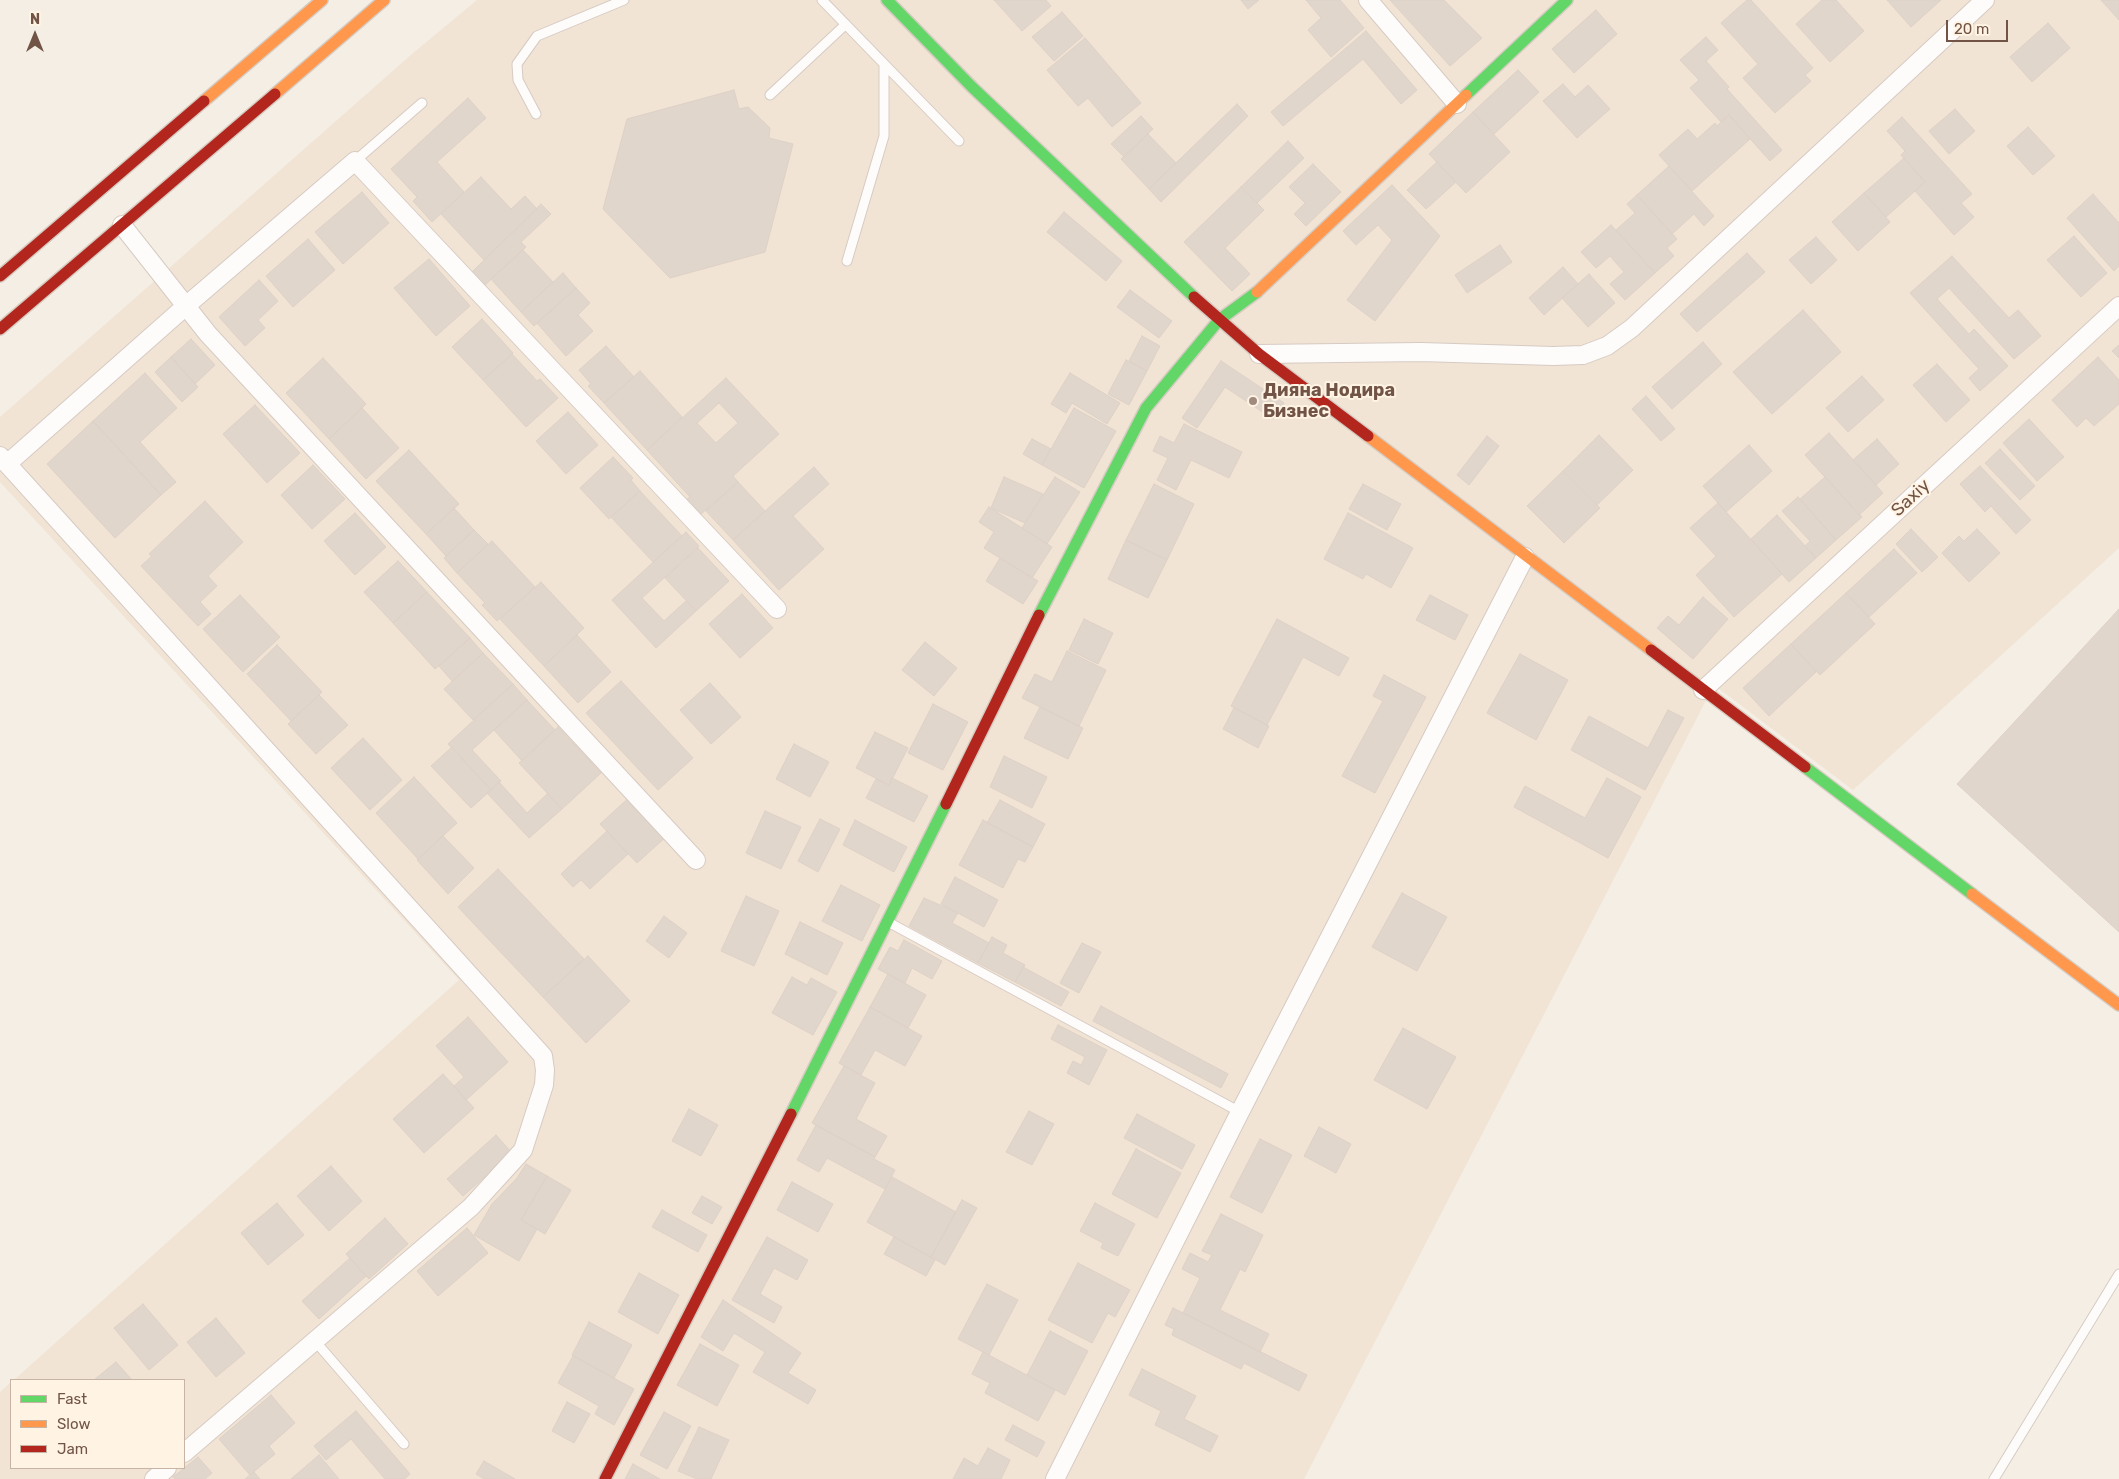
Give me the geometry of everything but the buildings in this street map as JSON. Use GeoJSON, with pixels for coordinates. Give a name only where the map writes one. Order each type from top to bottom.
{"type":"FeatureCollection","features":[{"type":"Feature","properties":{"kind":"main road"},"geometry":{"type":"LineString","coordinates":[[0,276],[322,0]]}},
{"type":"Feature","properties":{"kind":"main road"},"geometry":{"type":"LineString","coordinates":[[0,329],[384,0]]}},
{"type":"Feature","properties":{"kind":"main road"},"geometry":{"type":"LineString","coordinates":[[887,0],[972,86],[1219,320],[1259,354],[2119,1005]]}},
{"type":"Feature","properties":{"kind":"main road"},"geometry":{"type":"LineString","coordinates":[[605,1479],[888,922],[1050,594],[1146,408],[1219,320],[1259,290],[1567,0]]}},
{"type":"Feature","properties":{"kind":"street"},"geometry":{"type":"LineString","coordinates":[[1368,0],[1457,104]]}},
{"type":"Feature","properties":{"kind":"street"},"geometry":{"type":"LineString","coordinates":[[1259,354],[1421,352],[1553,356],[1583,355],[1607,346],[1640,321],[1985,0]]}},
{"type":"Feature","properties":{"kind":"street"},"geometry":{"type":"LineString","coordinates":[[185,1453],[471,1207],[522,1150],[544,1085],[545,1070],[543,1056],[4,460],[355,161],[777,609]]}},
{"type":"Feature","properties":{"kind":"street"},"geometry":{"type":"LineString","coordinates":[[122,225],[215,341],[696,860]]}},
{"type":"Feature","properties":{"kind":"street","name":"Saxiy"},"geometry":{"type":"LineString","coordinates":[[1703,690],[2119,306]]}},
{"type":"Feature","properties":{"kind":"street"},"geometry":{"type":"LineString","coordinates":[[1055,1479],[1240,1112],[1525,557]]}},
{"type":"Feature","properties":{"kind":"street"},"geometry":{"type":"LineString","coordinates":[[154,1479],[166,1469]]}},
{"type":"Feature","properties":{"kind":"lane"},"geometry":{"type":"LineString","coordinates":[[536,114],[518,80],[517,64],[537,36],[624,0]]}},
{"type":"Feature","properties":{"kind":"lane"},"geometry":{"type":"LineString","coordinates":[[822,0],[960,141]]}},
{"type":"Feature","properties":{"kind":"lane"},"geometry":{"type":"LineString","coordinates":[[770,95],[845,25]]}},
{"type":"Feature","properties":{"kind":"lane"},"geometry":{"type":"LineString","coordinates":[[847,262],[884,136],[884,65]]}},
{"type":"Feature","properties":{"kind":"lane"},"geometry":{"type":"LineString","coordinates":[[355,161],[422,103]]}},
{"type":"Feature","properties":{"kind":"lane"},"geometry":{"type":"LineString","coordinates":[[888,922],[1240,1112]]}},
{"type":"Feature","properties":{"kind":"lane"},"geometry":{"type":"LineString","coordinates":[[1994,1479],[2119,1274]]}},
{"type":"Feature","properties":{"kind":"lane"},"geometry":{"type":"LineString","coordinates":[[315,1341],[404,1444]]}},
{"type":"Feature","properties":{"kind":"shaded area"},"geometry":{"type":"Polygon","coordinates":[[[477,0],[2119,0],[2119,548],[1853,790],[1714,685],[1304,1479],[0,1479],[0,1392],[10,1383],[10,1469],[185,1469],[185,1379],[15,1379],[459,980],[0,482],[0,417],[412,54],[477,0]]]}},
{"type":"Feature","properties":{"kind":"traffic: fast"},"geometry":{"type":"LineString","coordinates":[[887,0],[972,87],[1194,297]]}},
{"type":"Feature","properties":{"kind":"traffic: fast"},"geometry":{"type":"LineString","coordinates":[[1466,95],[1567,0]]}},
{"type":"Feature","properties":{"kind":"traffic: fast"},"geometry":{"type":"LineString","coordinates":[[1039,615],[1146,408],[1219,320],[1257,292]]}},
{"type":"Feature","properties":{"kind":"traffic: fast"},"geometry":{"type":"LineString","coordinates":[[1805,767],[1972,894]]}},
{"type":"Feature","properties":{"kind":"traffic: fast"},"geometry":{"type":"LineString","coordinates":[[791,1114],[946,804]]}},
{"type":"Feature","properties":{"kind":"traffic: slow"},"geometry":{"type":"LineString","coordinates":[[204,101],[322,0]]}},
{"type":"Feature","properties":{"kind":"traffic: slow"},"geometry":{"type":"LineString","coordinates":[[275,94],[384,0]]}},
{"type":"Feature","properties":{"kind":"traffic: slow"},"geometry":{"type":"LineString","coordinates":[[1257,292],[1466,95]]}},
{"type":"Feature","properties":{"kind":"traffic: slow"},"geometry":{"type":"LineString","coordinates":[[1368,436],[1651,650]]}},
{"type":"Feature","properties":{"kind":"traffic: slow"},"geometry":{"type":"LineString","coordinates":[[1972,894],[2119,1005]]}},
{"type":"Feature","properties":{"kind":"traffic: jam"},"geometry":{"type":"LineString","coordinates":[[0,329],[275,94]]}},
{"type":"Feature","properties":{"kind":"traffic: jam"},"geometry":{"type":"LineString","coordinates":[[0,276],[204,101]]}},
{"type":"Feature","properties":{"kind":"traffic: jam"},"geometry":{"type":"LineString","coordinates":[[1194,297],[1259,354],[1368,436]]}},
{"type":"Feature","properties":{"kind":"traffic: jam"},"geometry":{"type":"LineString","coordinates":[[946,804],[1039,615]]}},
{"type":"Feature","properties":{"kind":"traffic: jam"},"geometry":{"type":"LineString","coordinates":[[1651,650],[1805,767]]}},
{"type":"Feature","properties":{"kind":"traffic: jam"},"geometry":{"type":"LineString","coordinates":[[605,1479],[791,1114]]}},
{"type":"Feature","properties":{"kind":"place","name":"Дияна Нодира Бизнес"},"geometry":{"type":"Point","coordinates":[1253,401]}}]}
